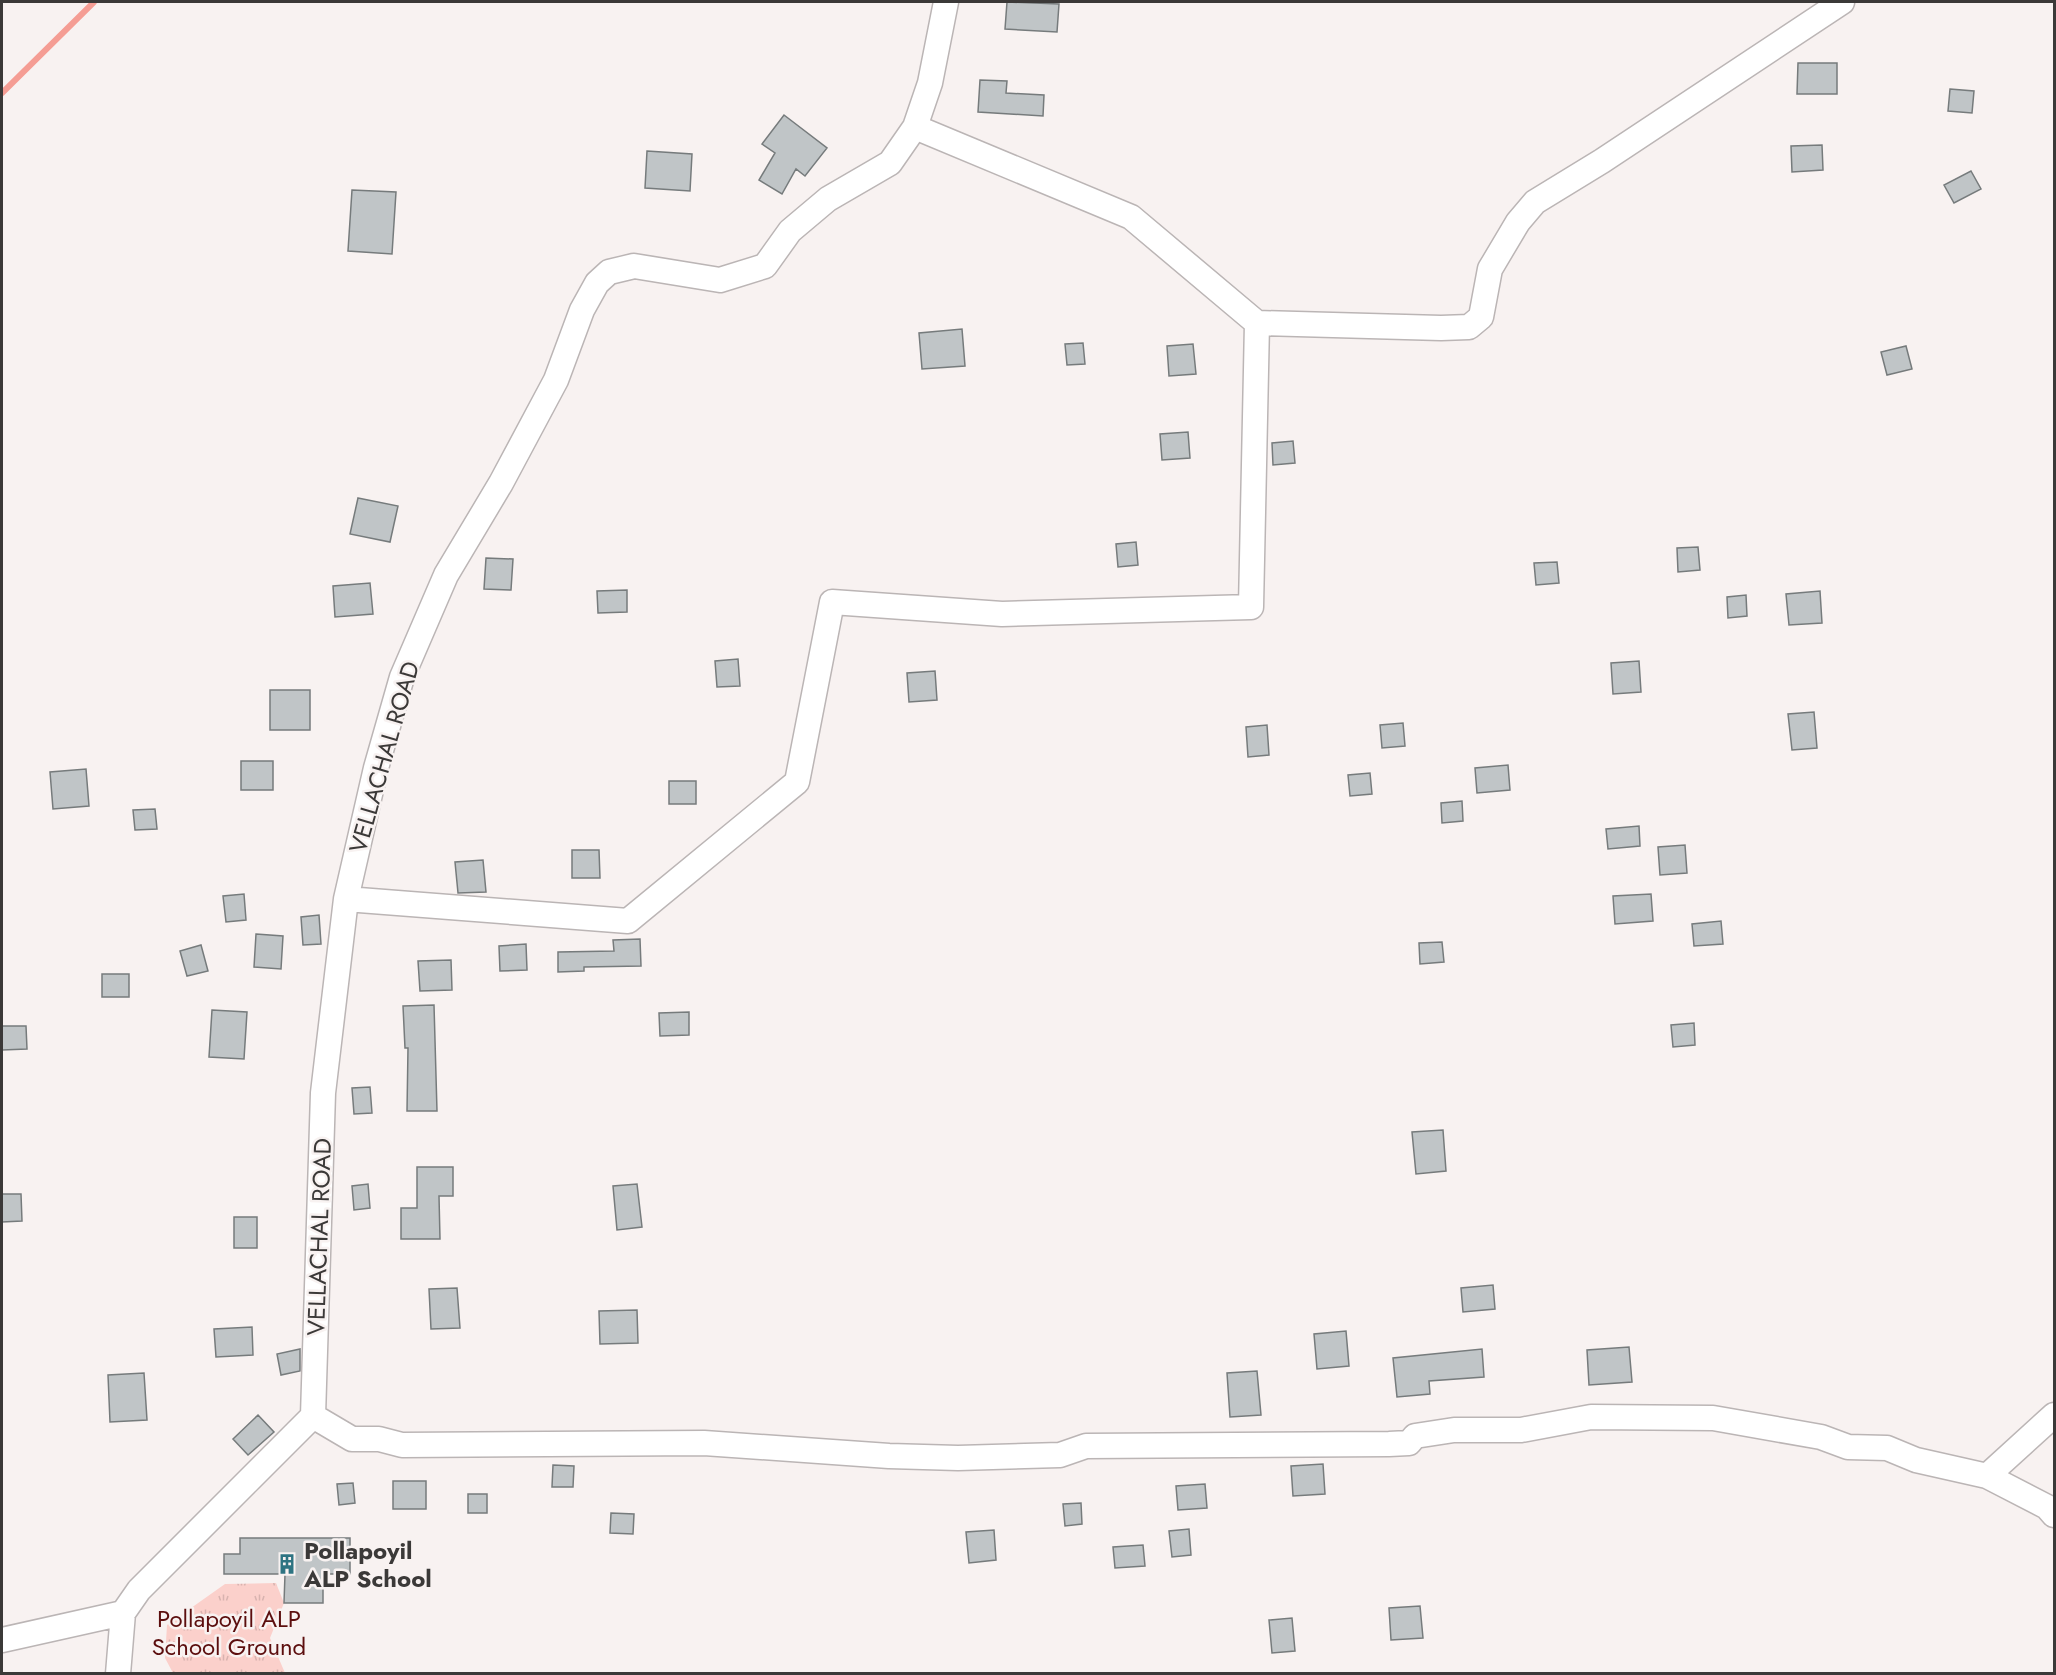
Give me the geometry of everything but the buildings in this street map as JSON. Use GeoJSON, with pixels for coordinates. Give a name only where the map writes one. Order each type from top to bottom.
{"type":"FeatureCollection","features":[{"type":"Feature","properties":{"kind":"street","name":"VELLACHAL ROAD"},"geometry":{"type":"LineString","coordinates":[[313,1416],[323,1093],[346,899],[376,768],[402,677],[446,575],[501,483],[556,380],[582,310],[597,283],[609,272],[634,266],[720,280],[765,266],[790,231],[828,199],[890,164],[915,127],[930,83],[946,2]]}},
{"type":"Feature","properties":{"kind":"street"},"geometry":{"type":"LineString","coordinates":[[915,127],[1131,217],[1257,323],[1469,327],[1481,318],[1490,269],[1502,246],[1535,202],[1602,161],[1842,2]]}},
{"type":"Feature","properties":{"kind":"street"},"geometry":{"type":"LineString","coordinates":[[346,899],[628,921],[797,782],[832,602],[1002,614],[1251,607],[1257,323]]}},
{"type":"Feature","properties":{"kind":"street"},"geometry":{"type":"LineString","coordinates":[[118,1674],[123,1613],[139,1590],[313,1416],[352,1439],[380,1439],[402,1445],[704,1443],[847,1451],[889,1456],[958,1458],[1060,1455],[1086,1446],[1409,1443],[1415,1436],[1454,1430],[1521,1430],[1592,1416],[1668,1415],[1734,1420],[1821,1437],[1848,1448],[1887,1448],[1916,1460],[1986,1476],[2047,1507],[2055,1515]]}},
{"type":"Feature","properties":{"kind":"street"},"geometry":{"type":"LineString","coordinates":[[1986,1476],[2055,1415]]}},
{"type":"Feature","properties":{"kind":"street"},"geometry":{"type":"LineString","coordinates":[[2,1640],[123,1613]]}},
{"type":"Feature","properties":{"kind":"green space","name":"Pollapoyil ALP School Ground"},"geometry":{"type":"Polygon","coordinates":[[[276,1583],[284,1603],[270,1638],[285,1673],[173,1673],[165,1658],[167,1625],[225,1584],[276,1583]]]}},
{"type":"Feature","properties":{"kind":"waterway"},"geometry":{"type":"LineString","coordinates":[[2,93],[94,2]]}},
{"type":"Feature","properties":{"kind":"place","name":"Pollapoyil ALP School"},"geometry":{"type":"Point","coordinates":[287,1564]}}]}
